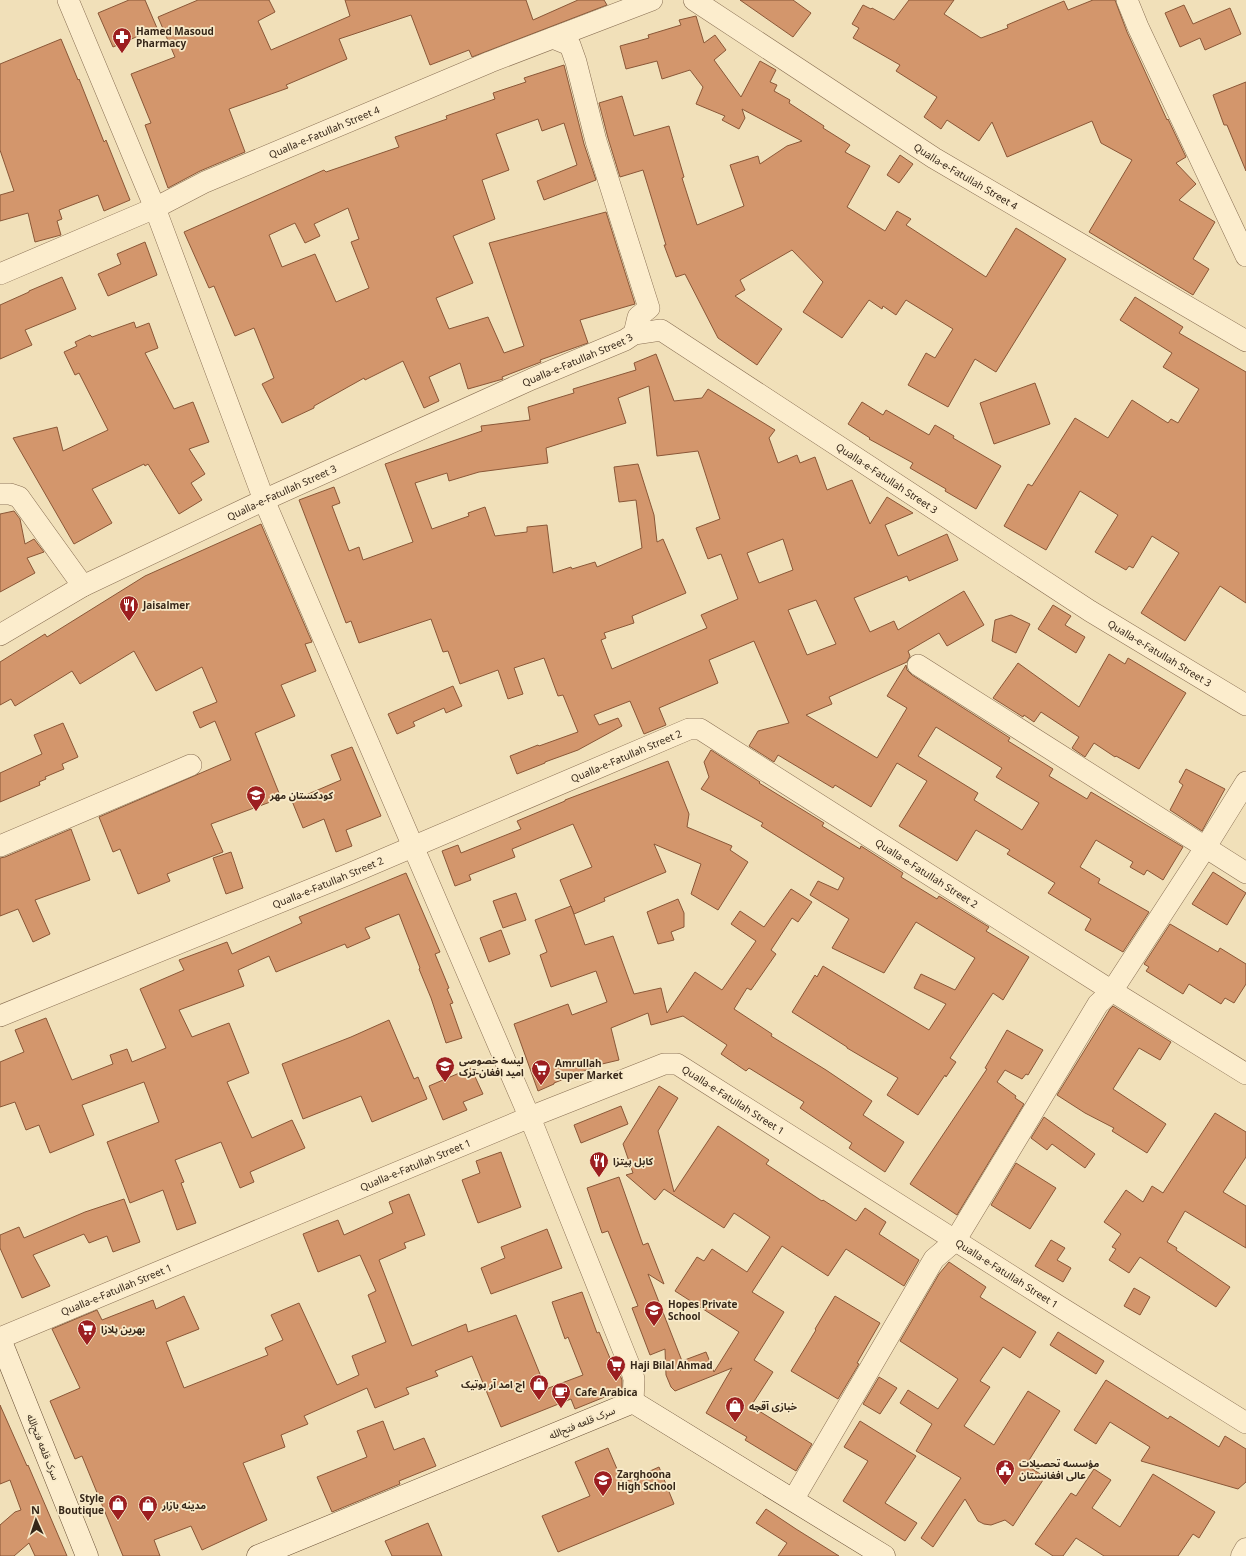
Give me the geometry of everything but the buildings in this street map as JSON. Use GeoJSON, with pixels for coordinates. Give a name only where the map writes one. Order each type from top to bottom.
{"type":"FeatureCollection","features":[{"type":"Feature","properties":{"kind":"main road","name":"سرک قلعه فتح‌الله"},"geometry":{"type":"LineString","coordinates":[[0,1338],[87,1556]]}},
{"type":"Feature","properties":{"kind":"main road","name":"سرک قلعه فتح‌الله"},"geometry":{"type":"LineString","coordinates":[[258,1556],[634,1402]]}},
{"type":"Feature","properties":{"kind":"main road"},"geometry":{"type":"LineString","coordinates":[[634,1402],[884,1556]]}},
{"type":"Feature","properties":{"kind":"main road"},"geometry":{"type":"LineString","coordinates":[[1242,1556],[1246,1549]]}},
{"type":"Feature","properties":{"kind":"street"},"geometry":{"type":"LineString","coordinates":[[68,0],[155,208],[264,500],[530,1117],[632,1372],[634,1379],[634,1402]]}},
{"type":"Feature","properties":{"kind":"street","name":"Qualla-e-Fatullah Street 4"},"geometry":{"type":"LineString","coordinates":[[0,274],[155,208],[205,182],[490,62],[652,0]]}},
{"type":"Feature","properties":{"kind":"street"},"geometry":{"type":"LineString","coordinates":[[1127,0],[1138,27],[1246,256]]}},
{"type":"Feature","properties":{"kind":"street","name":"Qualla-e-Fatullah Street 4"},"geometry":{"type":"LineString","coordinates":[[702,1],[934,158],[1246,341]]}},
{"type":"Feature","properties":{"kind":"street"},"geometry":{"type":"LineString","coordinates":[[553,38],[570,45],[576,62],[596,141],[649,308],[638,317],[634,334]]}},
{"type":"Feature","properties":{"kind":"street","name":"Qualla-e-Fatullah Street 3"},"geometry":{"type":"LineString","coordinates":[[0,635],[83,586],[264,500],[532,379],[625,340],[634,334],[661,330],[1090,611],[1246,705]]}},
{"type":"Feature","properties":{"kind":"street"},"geometry":{"type":"LineString","coordinates":[[0,494],[10,494],[19,497],[83,586]]}},
{"type":"Feature","properties":{"kind":"street"},"geometry":{"type":"LineString","coordinates":[[918,665],[1077,764],[1205,848],[1246,873]]}},
{"type":"Feature","properties":{"kind":"street","name":"Qualla-e-Fatullah Street 2"},"geometry":{"type":"LineString","coordinates":[[0,1016],[413,847],[688,729],[700,729],[1112,991],[1246,1074]]}},
{"type":"Feature","properties":{"kind":"street"},"geometry":{"type":"LineString","coordinates":[[0,846],[191,765]]}},
{"type":"Feature","properties":{"kind":"street"},"geometry":{"type":"LineString","coordinates":[[793,1500],[934,1259],[955,1240],[1098,1004],[1112,991],[1246,782]]}},
{"type":"Feature","properties":{"kind":"street","name":"Qualla-e-Fatullah Street 1"},"geometry":{"type":"LineString","coordinates":[[0,1338],[530,1117],[664,1064],[677,1064],[1246,1423]]}},
{"type":"Feature","properties":{"kind":"place","name":"Hamed Masoud Pharmacy"},"geometry":{"type":"Point","coordinates":[122,54]}},
{"type":"Feature","properties":{"kind":"place","name":"Jaisalmer"},"geometry":{"type":"Point","coordinates":[129,622]}},
{"type":"Feature","properties":{"kind":"place","name":"کودکستان مهر"},"geometry":{"type":"Point","coordinates":[256,812]}},
{"type":"Feature","properties":{"kind":"place","name":"لیسه خصوصی امید افغان-ترک"},"geometry":{"type":"Point","coordinates":[445,1083]}},
{"type":"Feature","properties":{"kind":"place","name":"Amrullah Super Market"},"geometry":{"type":"Point","coordinates":[541,1086]}},
{"type":"Feature","properties":{"kind":"place","name":"کابل پیتزا"},"geometry":{"type":"Point","coordinates":[599,1178]}},
{"type":"Feature","properties":{"kind":"place","name":"Hopes Private School"},"geometry":{"type":"Point","coordinates":[654,1327]}},
{"type":"Feature","properties":{"kind":"place","name":"بهرین پلازا"},"geometry":{"type":"Point","coordinates":[87,1346]}},
{"type":"Feature","properties":{"kind":"place","name":"Haji Bilal Ahmad"},"geometry":{"type":"Point","coordinates":[616,1382]}},
{"type":"Feature","properties":{"kind":"place","name":"اچ امد آر بوتیک"},"geometry":{"type":"Point","coordinates":[539,1401]}},
{"type":"Feature","properties":{"kind":"place","name":"Cafe Arabica"},"geometry":{"type":"Point","coordinates":[561,1409]}},
{"type":"Feature","properties":{"kind":"place","name":"خبازی آقچه"},"geometry":{"type":"Point","coordinates":[735,1423]}},
{"type":"Feature","properties":{"kind":"place","name":"مؤسسه تحصیلات عالی افغانستان"},"geometry":{"type":"Point","coordinates":[1005,1486]}},
{"type":"Feature","properties":{"kind":"place","name":"Zarghoona High School"},"geometry":{"type":"Point","coordinates":[603,1497]}},
{"type":"Feature","properties":{"kind":"place","name":"Style Boutique"},"geometry":{"type":"Point","coordinates":[118,1521]}},
{"type":"Feature","properties":{"kind":"place","name":"مدینه بازار"},"geometry":{"type":"Point","coordinates":[148,1522]}}]}
